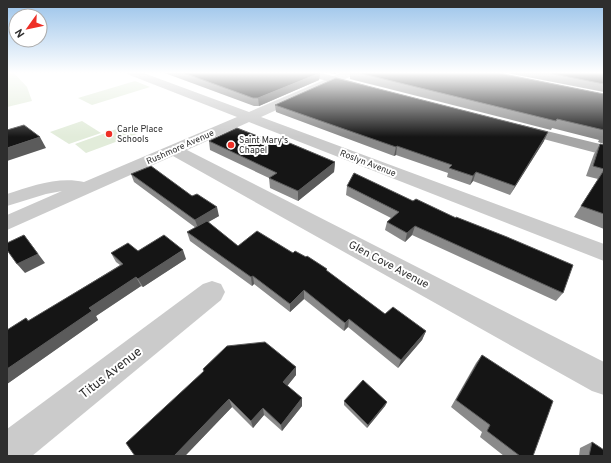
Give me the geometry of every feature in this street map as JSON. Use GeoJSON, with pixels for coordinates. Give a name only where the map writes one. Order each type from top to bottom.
{"type":"FeatureCollection","features":[{"type":"Feature","properties":{"kind":"main road"},"geometry":{"type":"LineString","coordinates":[[507,125],[604,150]]}},
{"type":"Feature","properties":{"kind":"street","name":"Roslyn Avenue"},"geometry":{"type":"LineString","coordinates":[[188,94],[604,253]]}},
{"type":"Feature","properties":{"kind":"street","name":"Rushmore Avenue"},"geometry":{"type":"LineString","coordinates":[[7,223],[303,94]]}},
{"type":"Feature","properties":{"kind":"street","name":"Glen Cove Avenue"},"geometry":{"type":"LineString","coordinates":[[174,150],[604,379]]}},
{"type":"Feature","properties":{"kind":"street"},"geometry":{"type":"LineString","coordinates":[[7,200],[64,184],[88,187]]}},
{"type":"Feature","properties":{"kind":"street","name":"Titus Avenue"},"geometry":{"type":"LineString","coordinates":[[7,452],[212,292]]}},
{"type":"Feature","properties":{"kind":"green space"},"geometry":{"type":"Polygon","coordinates":[[[7,94],[29,94],[32,101],[7,107],[7,94]]]}},
{"type":"Feature","properties":{"kind":"green space"},"geometry":{"type":"Polygon","coordinates":[[[93,94],[129,94],[92,105],[78,98],[93,94]]]}},
{"type":"Feature","properties":{"kind":"green space"},"geometry":{"type":"Polygon","coordinates":[[[82,121],[101,133],[69,144],[50,132],[82,121]]]}},
{"type":"Feature","properties":{"kind":"green space"},"geometry":{"type":"Polygon","coordinates":[[[125,126],[137,134],[86,153],[75,144],[125,126]]]}},
{"type":"Feature","properties":{"kind":"building"},"geometry":{"type":"Polygon","coordinates":[[[241,94],[269,94],[258,98],[253,98],[241,94]]]}},
{"type":"Feature","properties":{"kind":"building"},"geometry":{"type":"Polygon","coordinates":[[[301,94],[397,94],[548,132],[515,186],[476,172],[473,176],[449,168],[452,165],[275,105],[301,94]]]}},
{"type":"Feature","properties":{"kind":"building"},"geometry":{"type":"Polygon","coordinates":[[[444,94],[604,94],[604,130],[557,119],[556,121],[444,94]]]}},
{"type":"Feature","properties":{"kind":"building"},"geometry":{"type":"Polygon","coordinates":[[[24,125],[40,137],[7,148],[7,130],[24,125]]]}},
{"type":"Feature","properties":{"kind":"building"},"geometry":{"type":"Polygon","coordinates":[[[237,128],[273,142],[280,139],[335,162],[298,191],[269,178],[277,173],[209,141],[237,128]]]}},
{"type":"Feature","properties":{"kind":"building"},"geometry":{"type":"Polygon","coordinates":[[[600,144],[604,145],[604,169],[593,166],[600,144]]]}},
{"type":"Feature","properties":{"kind":"building"},"geometry":{"type":"Polygon","coordinates":[[[151,166],[192,196],[197,194],[217,207],[195,220],[131,174],[151,166]]]}},
{"type":"Feature","properties":{"kind":"building"},"geometry":{"type":"Polygon","coordinates":[[[604,170],[604,214],[581,206],[604,170]]]}},
{"type":"Feature","properties":{"kind":"building"},"geometry":{"type":"Polygon","coordinates":[[[354,173],[413,201],[416,199],[456,218],[507,237],[573,265],[563,293],[415,226],[407,233],[387,222],[399,212],[347,186],[354,173]]]}},
{"type":"Feature","properties":{"kind":"building"},"geometry":{"type":"Polygon","coordinates":[[[207,221],[238,246],[257,231],[293,253],[295,251],[306,257],[307,256],[327,269],[326,270],[385,314],[393,307],[426,331],[401,360],[349,319],[345,323],[304,290],[290,304],[253,276],[251,277],[187,232],[207,221]]]}},
{"type":"Feature","properties":{"kind":"building"},"geometry":{"type":"Polygon","coordinates":[[[24,235],[38,254],[17,264],[7,250],[7,243],[24,235]]]}},
{"type":"Feature","properties":{"kind":"building"},"geometry":{"type":"Polygon","coordinates":[[[164,235],[183,250],[138,279],[136,277],[89,308],[92,311],[7,369],[7,330],[26,318],[28,321],[123,264],[111,253],[128,243],[138,251],[164,235]]]}},
{"type":"Feature","properties":{"kind":"building"},"geometry":{"type":"Polygon","coordinates":[[[265,342],[296,367],[283,382],[302,398],[281,425],[263,408],[251,421],[229,399],[174,456],[135,456],[126,443],[204,371],[203,369],[227,346],[265,342]]]}},
{"type":"Feature","properties":{"kind":"building"},"geometry":{"type":"Polygon","coordinates":[[[482,355],[553,401],[533,456],[520,456],[487,431],[490,425],[456,400],[482,355]]]}},
{"type":"Feature","properties":{"kind":"building"},"geometry":{"type":"Polygon","coordinates":[[[363,380],[387,402],[368,425],[344,401],[363,380]]]}},
{"type":"Feature","properties":{"kind":"building"},"geometry":{"type":"Polygon","coordinates":[[[592,442],[604,450],[604,456],[589,456],[592,442]]]}},
{"type":"Feature","properties":{"kind":"place","name":"Carle Place Schools"},"geometry":{"type":"Point","coordinates":[109,134]}},
{"type":"Feature","properties":{"kind":"place","name":"Saint Mary's Chapel"},"geometry":{"type":"Point","coordinates":[231,145]}}]}
